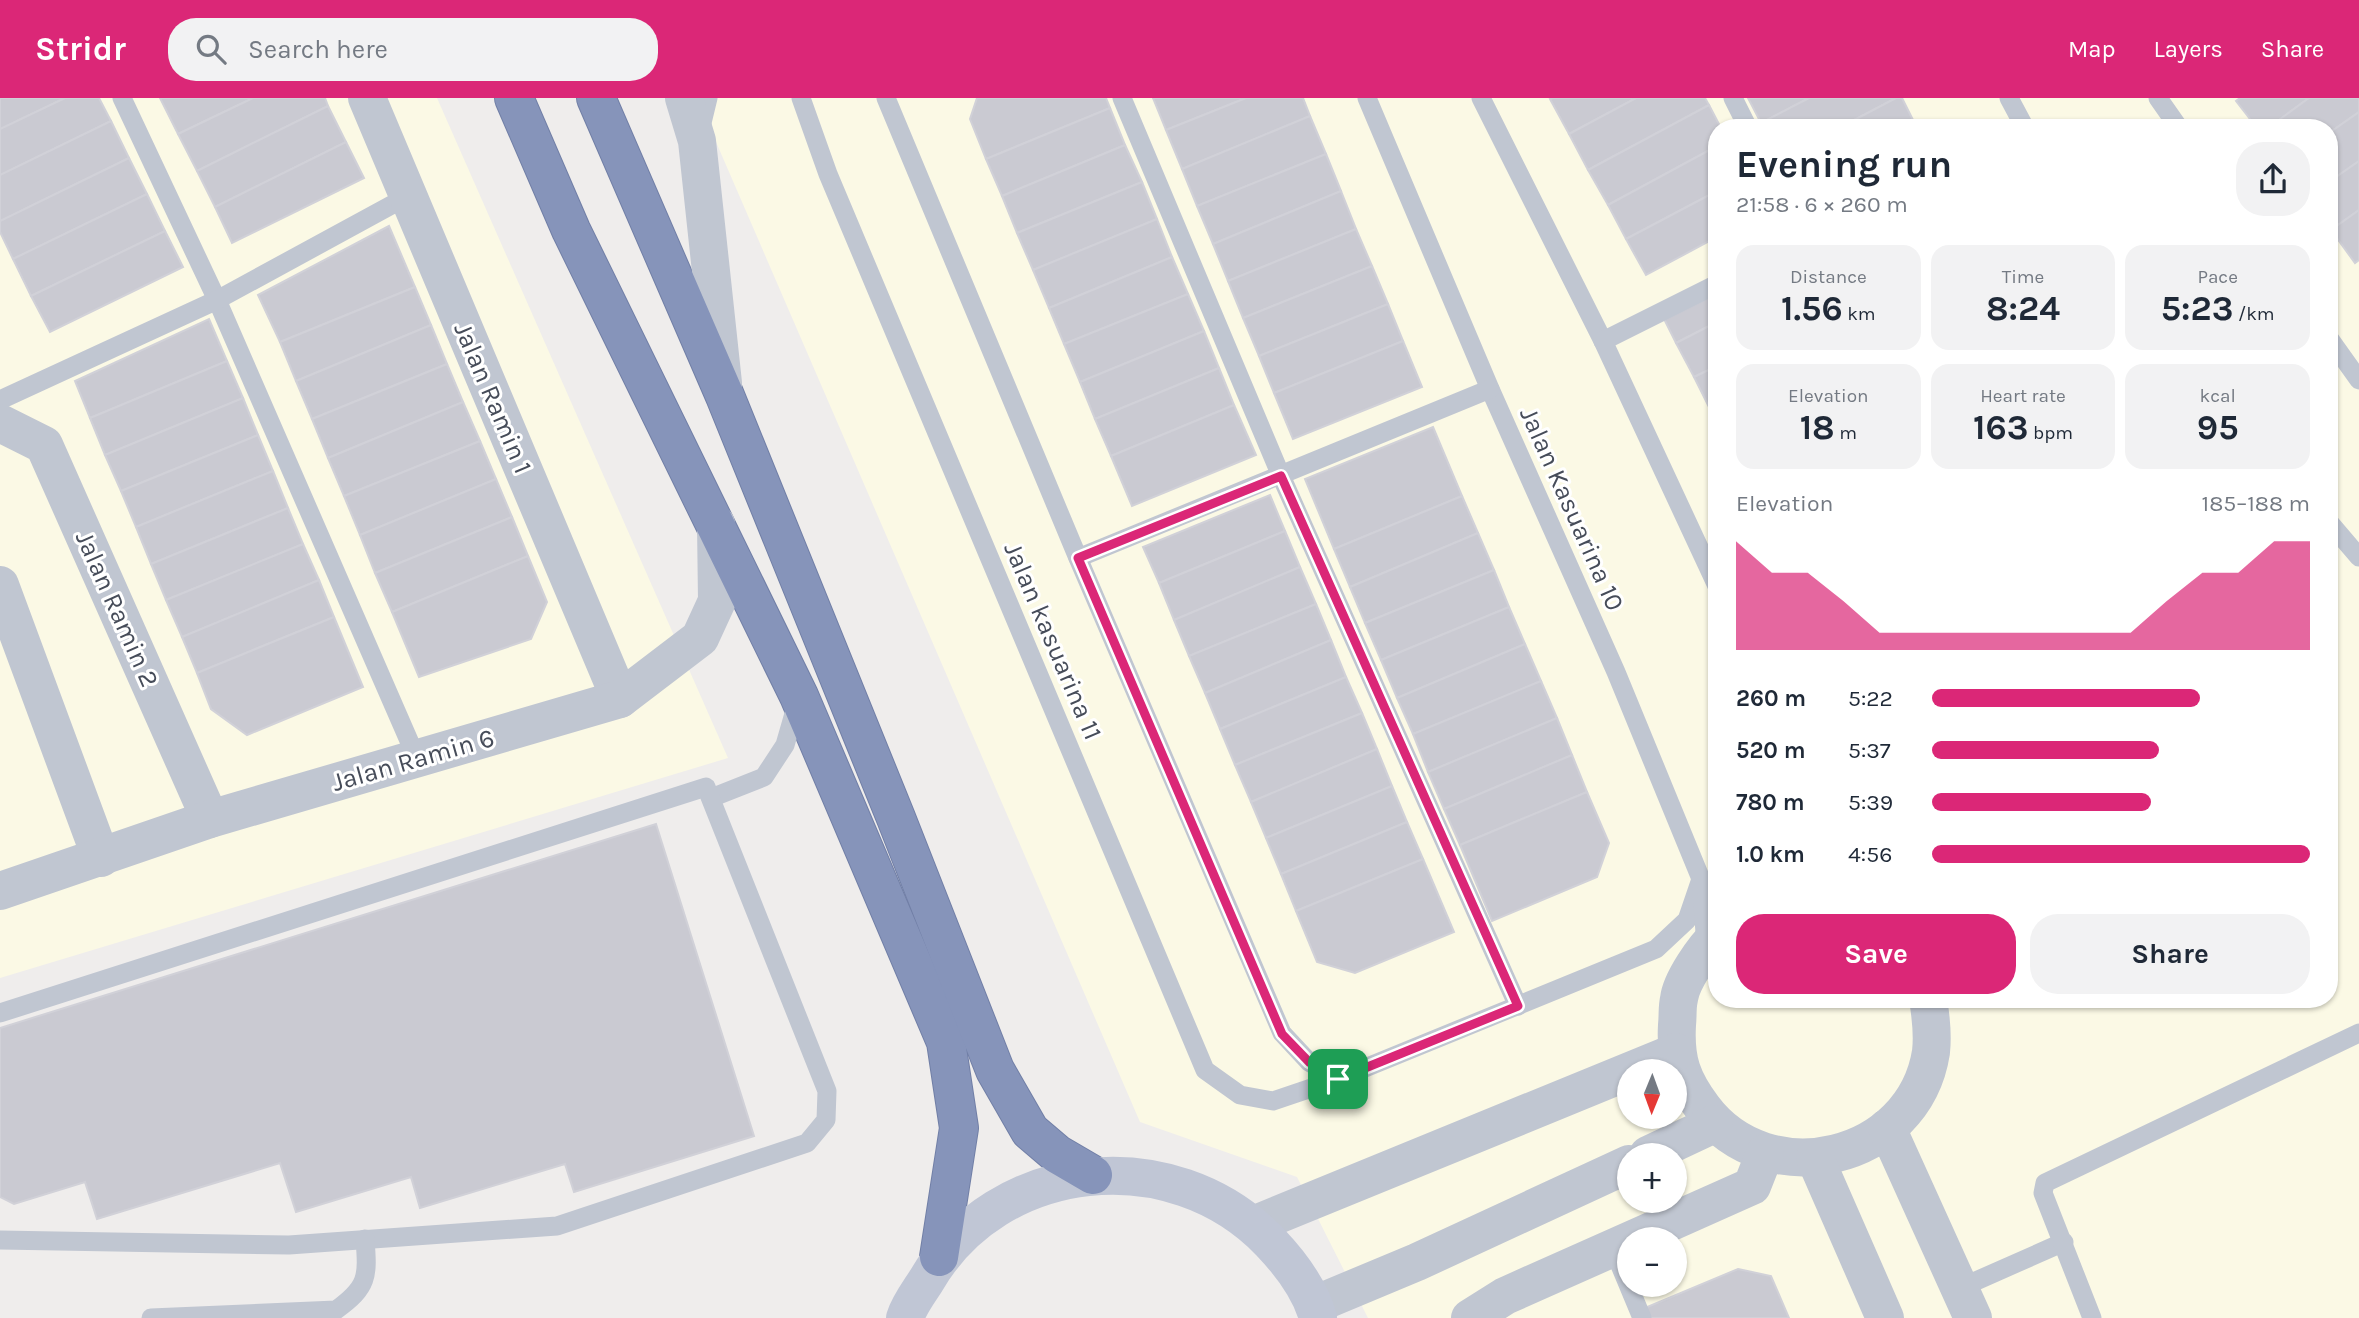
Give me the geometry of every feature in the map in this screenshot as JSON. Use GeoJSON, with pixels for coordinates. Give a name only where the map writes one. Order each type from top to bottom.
{"type":"FeatureCollection","features":[{"type":"Feature","properties":{"kind":"highway"},"geometry":{"type":"LineString","coordinates":[[514,98],[571,230],[799,696],[946,1042],[959,1128],[939,1257]]}},
{"type":"Feature","properties":{"kind":"highway"},"geometry":{"type":"LineString","coordinates":[[596,98],[725,396],[995,1070],[1030,1131],[1057,1154],[1093,1175]]}},
{"type":"Feature","properties":{"kind":"main road"},"geometry":{"type":"LineString","coordinates":[[902,1317],[939,1257],[982,1216],[1035,1188],[1093,1175],[1150,1177],[1205,1194],[1254,1225],[1288,1261],[1316,1311]]}},
{"type":"Feature","properties":{"kind":"street","name":"Jalan Ramin 1"},"geometry":{"type":"LineString","coordinates":[[367,98],[620,699]]}},
{"type":"Feature","properties":{"kind":"street"},"geometry":{"type":"LineString","coordinates":[[684,98],[697,141],[725,396]]}},
{"type":"Feature","properties":{"kind":"street","name":"Jalan Ramin 2"},"geometry":{"type":"LineString","coordinates":[[0,423],[44,445],[210,819]]}},
{"type":"Feature","properties":{"kind":"street","name":"Jalan Ramin 6"},"geometry":{"type":"LineString","coordinates":[[0,891],[210,819],[620,699],[700,638],[717,601],[716,524]]}},
{"type":"Feature","properties":{"kind":"street"},"geometry":{"type":"LineString","coordinates":[[0,584],[101,858]]}},
{"type":"Feature","properties":{"kind":"street"},"geometry":{"type":"LineString","coordinates":[[1708,946],[1679,996],[1676,1052],[1690,1091],[1714,1124],[1738,1141],[1765,1153],[1789,1158],[1815,1158],[1853,1149],[1887,1128],[1907,1107],[1922,1082],[1928,1063],[1933,1024],[1930,1008]]}},
{"type":"Feature","properties":{"kind":"street"},"geometry":{"type":"LineString","coordinates":[[1254,1225],[1676,1052]]}},
{"type":"Feature","properties":{"kind":"street"},"geometry":{"type":"LineString","coordinates":[[1674,1143],[1714,1124]]}},
{"type":"Feature","properties":{"kind":"street"},"geometry":{"type":"LineString","coordinates":[[1887,1128],[1967,1303]]}},
{"type":"Feature","properties":{"kind":"street"},"geometry":{"type":"LineString","coordinates":[[1469,1318],[1504,1296],[1752,1186],[1765,1153]]}},
{"type":"Feature","properties":{"kind":"street"},"geometry":{"type":"LineString","coordinates":[[1815,1158],[1885,1318]]}},
{"type":"Feature","properties":{"kind":"street"},"geometry":{"type":"LineString","coordinates":[[1316,1311],[1617,1170]]}},
{"type":"Feature","properties":{"kind":"lane"},"geometry":{"type":"LineString","coordinates":[[122,98],[217,300],[417,759]]}},
{"type":"Feature","properties":{"kind":"lane"},"geometry":{"type":"LineString","coordinates":[[697,141],[708,98]]}},
{"type":"Feature","properties":{"kind":"lane","name":"Jalan kasuarina 11"},"geometry":{"type":"LineString","coordinates":[[801,98],[828,174],[1205,1070],[1240,1094],[1273,1101],[1338,1079],[1656,949],[1687,920],[1701,879]]}},
{"type":"Feature","properties":{"kind":"lane"},"geometry":{"type":"LineString","coordinates":[[886,98],[1078,558],[1282,1034],[1309,1062],[1338,1079]]}},
{"type":"Feature","properties":{"kind":"lane"},"geometry":{"type":"LineString","coordinates":[[1122,98],[1281,476],[1518,1006]]}},
{"type":"Feature","properties":{"kind":"lane","name":"Jalan Kasuarina 10"},"geometry":{"type":"LineString","coordinates":[[1367,98],[1490,389],[1616,672],[1701,879],[1708,922]]}},
{"type":"Feature","properties":{"kind":"lane"},"geometry":{"type":"LineString","coordinates":[[1481,98],[1603,341],[1708,567]]}},
{"type":"Feature","properties":{"kind":"lane"},"geometry":{"type":"LineString","coordinates":[[1733,98],[1744,119]]}},
{"type":"Feature","properties":{"kind":"lane"},"geometry":{"type":"LineString","coordinates":[[2009,98],[2020,119]]}},
{"type":"Feature","properties":{"kind":"lane"},"geometry":{"type":"LineString","coordinates":[[2158,98],[2173,119]]}},
{"type":"Feature","properties":{"kind":"lane"},"geometry":{"type":"LineString","coordinates":[[0,400],[217,300],[408,196]]}},
{"type":"Feature","properties":{"kind":"lane"},"geometry":{"type":"LineString","coordinates":[[1603,341],[1708,288]]}},
{"type":"Feature","properties":{"kind":"lane"},"geometry":{"type":"LineString","coordinates":[[2338,351],[2359,380]]}},
{"type":"Feature","properties":{"kind":"lane"},"geometry":{"type":"LineString","coordinates":[[1078,558],[1490,389]]}},
{"type":"Feature","properties":{"kind":"lane"},"geometry":{"type":"LineString","coordinates":[[2338,532],[2359,557]]}},
{"type":"Feature","properties":{"kind":"lane"},"geometry":{"type":"LineString","coordinates":[[711,798],[764,778],[785,745],[799,696]]}},
{"type":"Feature","properties":{"kind":"lane"},"geometry":{"type":"LineString","coordinates":[[0,1013],[706,787],[827,1091],[826,1121],[807,1143],[557,1226],[289,1245],[0,1240]]}},
{"type":"Feature","properties":{"kind":"lane"},"geometry":{"type":"LineString","coordinates":[[2092,1318],[2043,1194],[2045,1183],[2359,1033]]}},
{"type":"Feature","properties":{"kind":"lane"},"geometry":{"type":"LineString","coordinates":[[151,1318],[336,1310],[358,1294],[367,1269],[365,1239]]}},
{"type":"Feature","properties":{"kind":"lane"},"geometry":{"type":"LineString","coordinates":[[1967,1303],[2064,1242]]}},
{"type":"Feature","properties":{"kind":"lane"},"geometry":{"type":"LineString","coordinates":[[1612,1246],[1642,1318]]}},
{"type":"Feature","properties":{"kind":"shaded area"},"geometry":{"type":"Polygon","coordinates":[[[0,98],[437,98],[728,758],[0,978],[0,98]]]}},
{"type":"Feature","properties":{"kind":"shaded area"},"geometry":{"type":"Polygon","coordinates":[[[697,98],[2359,98],[2359,1318],[1368,1318],[1297,1177],[1140,1122],[697,98]]]}},
{"type":"Feature","properties":{"kind":"building"},"geometry":{"type":"Polygon","coordinates":[[[0,98],[65,98],[0,129],[0,98]]]}},
{"type":"Feature","properties":{"kind":"building"},"geometry":{"type":"Polygon","coordinates":[[[65,98],[99,98],[111,121],[0,175],[0,129],[65,98]]]}},
{"type":"Feature","properties":{"kind":"building"},"geometry":{"type":"Polygon","coordinates":[[[160,98],[253,98],[178,134],[160,98]]]}},
{"type":"Feature","properties":{"kind":"building"},"geometry":{"type":"Polygon","coordinates":[[[253,98],[325,98],[328,106],[197,171],[178,134],[253,98]]]}},
{"type":"Feature","properties":{"kind":"building"},"geometry":{"type":"Polygon","coordinates":[[[977,98],[1106,98],[1110,108],[986,159],[970,119],[977,98]]]}},
{"type":"Feature","properties":{"kind":"building"},"geometry":{"type":"Polygon","coordinates":[[[1153,98],[1246,98],[1166,130],[1153,98]]]}},
{"type":"Feature","properties":{"kind":"building"},"geometry":{"type":"Polygon","coordinates":[[[1246,98],[1303,98],[1310,116],[1182,169],[1166,130],[1246,98]]]}},
{"type":"Feature","properties":{"kind":"building"},"geometry":{"type":"Polygon","coordinates":[[[1636,98],[1569,134],[1550,99],[1636,98]]]}},
{"type":"Feature","properties":{"kind":"building"},"geometry":{"type":"Polygon","coordinates":[[[1636,98],[1705,98],[1709,105],[1588,170],[1569,134],[1636,98]]]}},
{"type":"Feature","properties":{"kind":"building"},"geometry":{"type":"Polygon","coordinates":[[[1748,98],[1809,98],[1769,119],[1759,119],[1748,98]]]}},
{"type":"Feature","properties":{"kind":"building"},"geometry":{"type":"Polygon","coordinates":[[[1809,98],[1896,98],[1856,119],[1769,119],[1809,98]]]}},
{"type":"Feature","properties":{"kind":"building"},"geometry":{"type":"Polygon","coordinates":[[[1896,98],[1902,98],[1912,119],[1856,119],[1896,98]]]}},
{"type":"Feature","properties":{"kind":"building"},"geometry":{"type":"Polygon","coordinates":[[[2240,98],[2309,98],[2280,119],[2250,119],[2236,101],[2240,98]]]}},
{"type":"Feature","properties":{"kind":"building"},"geometry":{"type":"Polygon","coordinates":[[[2309,98],[2359,98],[2359,112],[2338,127],[2338,119],[2280,119],[2309,98]]]}},
{"type":"Feature","properties":{"kind":"building"},"geometry":{"type":"Polygon","coordinates":[[[1709,105],[1716,119],[1708,119],[1708,151],[1608,205],[1588,170],[1709,105]]]}},
{"type":"Feature","properties":{"kind":"building"},"geometry":{"type":"Polygon","coordinates":[[[328,106],[346,142],[215,207],[197,171],[328,106]]]}},
{"type":"Feature","properties":{"kind":"building"},"geometry":{"type":"Polygon","coordinates":[[[1110,108],[1125,145],[1002,196],[986,159],[1110,108]]]}},
{"type":"Feature","properties":{"kind":"building"},"geometry":{"type":"Polygon","coordinates":[[[2359,112],[2359,161],[2338,176],[2338,127],[2359,112]]]}},
{"type":"Feature","properties":{"kind":"building"},"geometry":{"type":"Polygon","coordinates":[[[1310,116],[1326,154],[1197,206],[1182,169],[1310,116]]]}},
{"type":"Feature","properties":{"kind":"building"},"geometry":{"type":"Polygon","coordinates":[[[111,121],[129,158],[0,221],[0,175],[111,121]]]}},
{"type":"Feature","properties":{"kind":"building"},"geometry":{"type":"Polygon","coordinates":[[[346,142],[364,178],[232,243],[215,207],[346,142]]]}},
{"type":"Feature","properties":{"kind":"building"},"geometry":{"type":"Polygon","coordinates":[[[1125,145],[1142,182],[1017,233],[1002,196],[1125,145]]]}},
{"type":"Feature","properties":{"kind":"building"},"geometry":{"type":"Polygon","coordinates":[[[1708,151],[1708,196],[1626,239],[1608,205],[1708,151]]]}},
{"type":"Feature","properties":{"kind":"building"},"geometry":{"type":"Polygon","coordinates":[[[1326,154],[1341,191],[1213,244],[1197,206],[1326,154]]]}},
{"type":"Feature","properties":{"kind":"building"},"geometry":{"type":"Polygon","coordinates":[[[129,158],[147,194],[13,259],[0,232],[0,221],[129,158]]]}},
{"type":"Feature","properties":{"kind":"building"},"geometry":{"type":"Polygon","coordinates":[[[2359,161],[2359,210],[2338,225],[2338,176],[2359,161]]]}},
{"type":"Feature","properties":{"kind":"building"},"geometry":{"type":"Polygon","coordinates":[[[1142,182],[1157,219],[1033,270],[1017,233],[1142,182]]]}},
{"type":"Feature","properties":{"kind":"building"},"geometry":{"type":"Polygon","coordinates":[[[1341,191],[1356,229],[1228,281],[1213,244],[1341,191]]]}},
{"type":"Feature","properties":{"kind":"building"},"geometry":{"type":"Polygon","coordinates":[[[147,194],[165,231],[31,296],[13,259],[147,194]]]}},
{"type":"Feature","properties":{"kind":"building"},"geometry":{"type":"Polygon","coordinates":[[[1708,196],[1708,242],[1646,275],[1626,239],[1708,196]]]}},
{"type":"Feature","properties":{"kind":"building"},"geometry":{"type":"Polygon","coordinates":[[[2359,210],[2359,260],[2355,263],[2338,240],[2338,225],[2359,210]]]}},
{"type":"Feature","properties":{"kind":"building"},"geometry":{"type":"Polygon","coordinates":[[[1157,219],[1172,257],[1049,308],[1033,270],[1157,219]]]}},
{"type":"Feature","properties":{"kind":"building"},"geometry":{"type":"Polygon","coordinates":[[[389,226],[415,287],[280,342],[258,295],[389,226]]]}},
{"type":"Feature","properties":{"kind":"building"},"geometry":{"type":"Polygon","coordinates":[[[1356,229],[1372,266],[1243,318],[1228,281],[1356,229]]]}},
{"type":"Feature","properties":{"kind":"building"},"geometry":{"type":"Polygon","coordinates":[[[165,231],[183,267],[50,332],[31,296],[165,231]]]}},
{"type":"Feature","properties":{"kind":"building"},"geometry":{"type":"Polygon","coordinates":[[[1172,257],[1188,294],[1064,344],[1049,308],[1172,257]]]}},
{"type":"Feature","properties":{"kind":"building"},"geometry":{"type":"Polygon","coordinates":[[[1372,266],[1388,304],[1259,356],[1243,318],[1372,266]]]}},
{"type":"Feature","properties":{"kind":"building"},"geometry":{"type":"Polygon","coordinates":[[[1708,282],[1708,327],[1676,343],[1658,307],[1708,282]]]}},
{"type":"Feature","properties":{"kind":"building"},"geometry":{"type":"Polygon","coordinates":[[[415,287],[431,325],[296,381],[280,342],[415,287]]]}},
{"type":"Feature","properties":{"kind":"building"},"geometry":{"type":"Polygon","coordinates":[[[1188,294],[1204,331],[1080,382],[1064,344],[1188,294]]]}},
{"type":"Feature","properties":{"kind":"building"},"geometry":{"type":"Polygon","coordinates":[[[1388,304],[1403,341],[1274,393],[1259,356],[1388,304]]]}},
{"type":"Feature","properties":{"kind":"building"},"geometry":{"type":"Polygon","coordinates":[[[209,319],[227,361],[90,418],[75,381],[209,319]]]}},
{"type":"Feature","properties":{"kind":"building"},"geometry":{"type":"Polygon","coordinates":[[[431,325],[447,364],[312,419],[296,381],[431,325]]]}},
{"type":"Feature","properties":{"kind":"building"},"geometry":{"type":"Polygon","coordinates":[[[1708,327],[1708,370],[1694,377],[1676,343],[1708,327]]]}},
{"type":"Feature","properties":{"kind":"building"},"geometry":{"type":"Polygon","coordinates":[[[1204,331],[1219,368],[1095,419],[1080,382],[1204,331]]]}},
{"type":"Feature","properties":{"kind":"building"},"geometry":{"type":"Polygon","coordinates":[[[1403,341],[1422,387],[1293,439],[1274,393],[1403,341]]]}},
{"type":"Feature","properties":{"kind":"building"},"geometry":{"type":"Polygon","coordinates":[[[227,361],[243,398],[105,455],[90,418],[227,361]]]}},
{"type":"Feature","properties":{"kind":"building"},"geometry":{"type":"Polygon","coordinates":[[[447,364],[463,402],[328,458],[312,419],[447,364]]]}},
{"type":"Feature","properties":{"kind":"building"},"geometry":{"type":"Polygon","coordinates":[[[1219,368],[1234,405],[1111,456],[1095,419],[1219,368]]]}},
{"type":"Feature","properties":{"kind":"building"},"geometry":{"type":"Polygon","coordinates":[[[1708,370],[1708,405],[1694,377],[1708,370]]]}},
{"type":"Feature","properties":{"kind":"building"},"geometry":{"type":"Polygon","coordinates":[[[243,398],[258,435],[121,491],[105,455],[243,398]]]}},
{"type":"Feature","properties":{"kind":"building"},"geometry":{"type":"Polygon","coordinates":[[[463,402],[480,441],[344,496],[328,458],[463,402]]]}},
{"type":"Feature","properties":{"kind":"building"},"geometry":{"type":"Polygon","coordinates":[[[1234,405],[1256,455],[1132,506],[1111,456],[1234,405]]]}},
{"type":"Feature","properties":{"kind":"building"},"geometry":{"type":"Polygon","coordinates":[[[1433,427],[1462,496],[1334,549],[1305,479],[1433,427]]]}},
{"type":"Feature","properties":{"kind":"building"},"geometry":{"type":"Polygon","coordinates":[[[258,435],[273,471],[136,527],[121,491],[258,435]]]}},
{"type":"Feature","properties":{"kind":"building"},"geometry":{"type":"Polygon","coordinates":[[[480,441],[496,479],[360,535],[344,496],[480,441]]]}},
{"type":"Feature","properties":{"kind":"building"},"geometry":{"type":"Polygon","coordinates":[[[273,471],[288,508],[151,564],[136,527],[273,471]]]}},
{"type":"Feature","properties":{"kind":"building"},"geometry":{"type":"Polygon","coordinates":[[[496,479],[512,517],[375,573],[360,535],[496,479]]]}},
{"type":"Feature","properties":{"kind":"building"},"geometry":{"type":"Polygon","coordinates":[[[1270,495],[1285,531],[1159,583],[1143,547],[1270,495]]]}},
{"type":"Feature","properties":{"kind":"building"},"geometry":{"type":"Polygon","coordinates":[[[1462,496],[1478,533],[1350,587],[1334,549],[1462,496]]]}},
{"type":"Feature","properties":{"kind":"building"},"geometry":{"type":"Polygon","coordinates":[[[288,508],[303,544],[166,600],[151,564],[288,508]]]}},
{"type":"Feature","properties":{"kind":"building"},"geometry":{"type":"Polygon","coordinates":[[[512,517],[528,556],[392,612],[375,573],[512,517]]]}},
{"type":"Feature","properties":{"kind":"building"},"geometry":{"type":"Polygon","coordinates":[[[1285,531],[1300,567],[1174,620],[1159,583],[1285,531]]]}},
{"type":"Feature","properties":{"kind":"building"},"geometry":{"type":"Polygon","coordinates":[[[1478,533],[1494,570],[1365,623],[1350,587],[1478,533]]]}},
{"type":"Feature","properties":{"kind":"building"},"geometry":{"type":"Polygon","coordinates":[[[303,544],[319,580],[182,637],[166,600],[303,544]]]}},
{"type":"Feature","properties":{"kind":"building"},"geometry":{"type":"Polygon","coordinates":[[[528,556],[547,602],[531,639],[419,677],[392,612],[528,556]]]}},
{"type":"Feature","properties":{"kind":"building"},"geometry":{"type":"Polygon","coordinates":[[[1300,567],[1316,604],[1189,656],[1174,620],[1300,567]]]}},
{"type":"Feature","properties":{"kind":"building"},"geometry":{"type":"Polygon","coordinates":[[[1494,570],[1509,607],[1381,660],[1365,623],[1494,570]]]}},
{"type":"Feature","properties":{"kind":"building"},"geometry":{"type":"Polygon","coordinates":[[[319,580],[334,617],[197,673],[182,637],[319,580]]]}},
{"type":"Feature","properties":{"kind":"building"},"geometry":{"type":"Polygon","coordinates":[[[1316,604],[1331,640],[1205,693],[1189,656],[1316,604]]]}},
{"type":"Feature","properties":{"kind":"building"},"geometry":{"type":"Polygon","coordinates":[[[1509,607],[1525,644],[1397,698],[1381,660],[1509,607]]]}},
{"type":"Feature","properties":{"kind":"building"},"geometry":{"type":"Polygon","coordinates":[[[334,617],[363,687],[247,735],[211,709],[197,673],[334,617]]]}},
{"type":"Feature","properties":{"kind":"building"},"geometry":{"type":"Polygon","coordinates":[[[1331,640],[1346,677],[1220,729],[1205,693],[1331,640]]]}},
{"type":"Feature","properties":{"kind":"building"},"geometry":{"type":"Polygon","coordinates":[[[1525,644],[1541,681],[1413,734],[1397,698],[1525,644]]]}},
{"type":"Feature","properties":{"kind":"building"},"geometry":{"type":"Polygon","coordinates":[[[1346,677],[1362,713],[1235,765],[1220,729],[1346,677]]]}},
{"type":"Feature","properties":{"kind":"building"},"geometry":{"type":"Polygon","coordinates":[[[1541,681],[1557,718],[1428,772],[1413,734],[1541,681]]]}},
{"type":"Feature","properties":{"kind":"building"},"geometry":{"type":"Polygon","coordinates":[[[1362,713],[1377,749],[1251,802],[1235,765],[1362,713]]]}},
{"type":"Feature","properties":{"kind":"building"},"geometry":{"type":"Polygon","coordinates":[[[1557,718],[1572,755],[1444,809],[1428,772],[1557,718]]]}},
{"type":"Feature","properties":{"kind":"building"},"geometry":{"type":"Polygon","coordinates":[[[1377,749],[1392,786],[1266,838],[1251,802],[1377,749]]]}},
{"type":"Feature","properties":{"kind":"building"},"geometry":{"type":"Polygon","coordinates":[[[1572,755],[1587,792],[1460,845],[1444,809],[1572,755]]]}},
{"type":"Feature","properties":{"kind":"building"},"geometry":{"type":"Polygon","coordinates":[[[1392,786],[1407,822],[1281,874],[1266,838],[1392,786]]]}},
{"type":"Feature","properties":{"kind":"building"},"geometry":{"type":"Polygon","coordinates":[[[1587,792],[1609,843],[1597,877],[1492,921],[1460,845],[1587,792]]]}},
{"type":"Feature","properties":{"kind":"building"},"geometry":{"type":"Polygon","coordinates":[[[1407,822],[1423,859],[1296,911],[1281,874],[1407,822]]]}},
{"type":"Feature","properties":{"kind":"building"},"geometry":{"type":"Polygon","coordinates":[[[656,824],[754,1136],[574,1192],[565,1164],[420,1208],[411,1177],[296,1212],[280,1163],[97,1219],[85,1182],[14,1204],[0,1197],[0,1028],[656,824]]]}},
{"type":"Feature","properties":{"kind":"building"},"geometry":{"type":"Polygon","coordinates":[[[1423,859],[1454,932],[1355,973],[1317,962],[1296,911],[1423,859]]]}},
{"type":"Feature","properties":{"kind":"building"},"geometry":{"type":"Polygon","coordinates":[[[1738,1269],[1771,1276],[1789,1318],[1644,1318],[1640,1310],[1671,1297],[1687,1297],[1687,1290],[1738,1269]]]}},
{"type":"Feature","properties":{"kind":"route"},"geometry":{"type":"LineString","coordinates":[[1281,476],[1518,1006],[1338,1079],[1309,1062],[1282,1034],[1078,558],[1281,476]]}}]}
